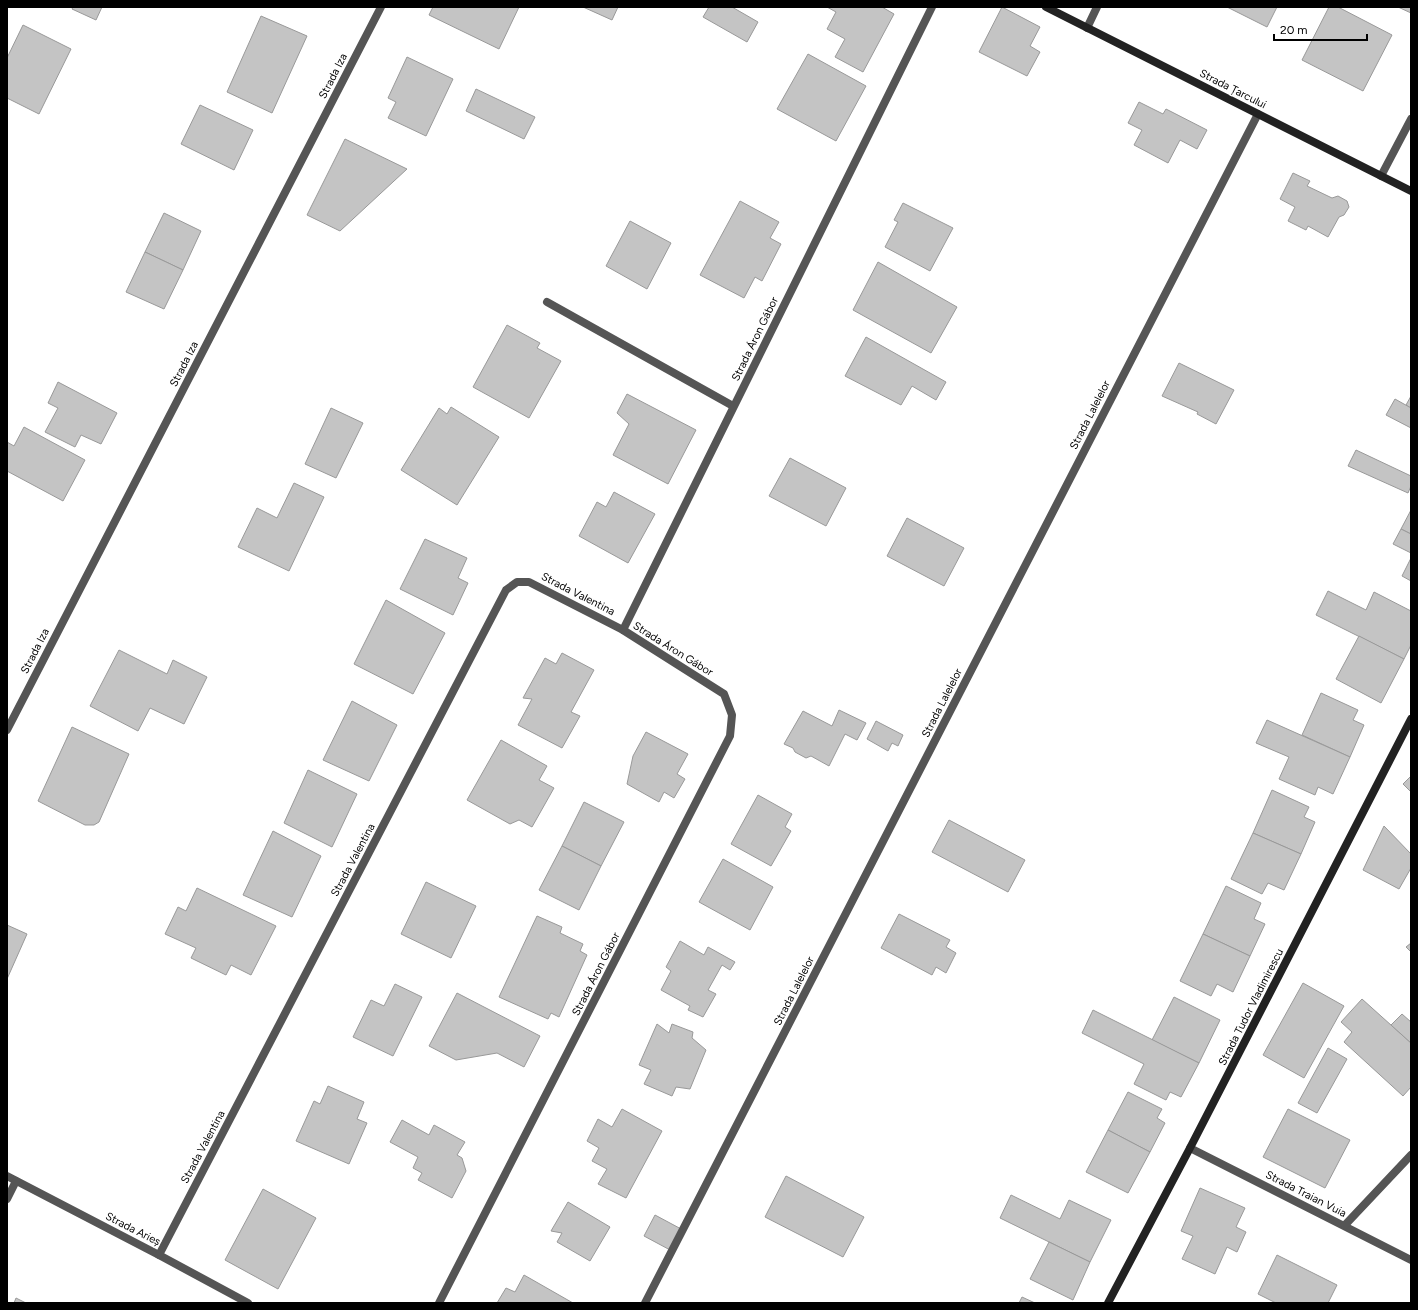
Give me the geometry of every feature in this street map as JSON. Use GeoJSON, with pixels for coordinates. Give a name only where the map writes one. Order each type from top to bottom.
{"type":"FeatureCollection","features":[{"type":"Feature","properties":{"kind":"street","name":"Strada Iza"},"geometry":{"type":"LineString","coordinates":[[7,730],[381,7]]}},
{"type":"Feature","properties":{"kind":"street","name":"Strada Áron Gábor"},"geometry":{"type":"LineString","coordinates":[[439,1303],[730,736],[732,715],[724,694],[623,630],[932,7]]}},
{"type":"Feature","properties":{"kind":"street","name":"Strada Țarcului"},"geometry":{"type":"LineString","coordinates":[[1046,7],[1411,191]]}},
{"type":"Feature","properties":{"kind":"street"},"geometry":{"type":"LineString","coordinates":[[1087,28],[1097,7]]}},
{"type":"Feature","properties":{"kind":"street","name":"Strada Lalelelor"},"geometry":{"type":"LineString","coordinates":[[645,1303],[1258,114]]}},
{"type":"Feature","properties":{"kind":"street"},"geometry":{"type":"LineString","coordinates":[[1381,176],[1411,119]]}},
{"type":"Feature","properties":{"kind":"street"},"geometry":{"type":"LineString","coordinates":[[547,302],[734,406]]}},
{"type":"Feature","properties":{"kind":"street","name":"Strada Valentina"},"geometry":{"type":"LineString","coordinates":[[159,1255],[506,590],[517,582],[529,582],[623,630]]}},
{"type":"Feature","properties":{"kind":"street","name":"Strada Tudor Vladimirescu"},"geometry":{"type":"LineString","coordinates":[[1108,1303],[1190,1148],[1411,719]]}},
{"type":"Feature","properties":{"kind":"street","name":"Strada Traian Vuia"},"geometry":{"type":"LineString","coordinates":[[1190,1148],[1345,1225],[1411,1260]]}},
{"type":"Feature","properties":{"kind":"street"},"geometry":{"type":"LineString","coordinates":[[1345,1225],[1411,1155]]}},
{"type":"Feature","properties":{"kind":"street","name":"Strada Arieș"},"geometry":{"type":"LineString","coordinates":[[7,1176],[248,1303]]}},
{"type":"Feature","properties":{"kind":"street"},"geometry":{"type":"LineString","coordinates":[[7,1199],[16,1181]]}},
{"type":"Feature","properties":{"kind":"building"},"geometry":{"type":"Polygon","coordinates":[[[73,7],[102,7],[96,20],[72,9],[73,7]]]}},
{"type":"Feature","properties":{"kind":"building"},"geometry":{"type":"Polygon","coordinates":[[[433,7],[519,7],[499,49],[429,15],[433,7]]]}},
{"type":"Feature","properties":{"kind":"building"},"geometry":{"type":"Polygon","coordinates":[[[583,7],[618,7],[612,20],[583,7]]]}},
{"type":"Feature","properties":{"kind":"building"},"geometry":{"type":"Polygon","coordinates":[[[709,7],[732,7],[758,22],[747,42],[703,17],[709,7]]]}},
{"type":"Feature","properties":{"kind":"building"},"geometry":{"type":"Polygon","coordinates":[[[827,7],[882,7],[894,14],[863,72],[835,57],[845,39],[827,29],[836,12],[827,7]]]}},
{"type":"Feature","properties":{"kind":"building"},"geometry":{"type":"Polygon","coordinates":[[[1002,7],[1040,27],[1030,46],[1040,52],[1027,76],[979,52],[1002,7]]]}},
{"type":"Feature","properties":{"kind":"building"},"geometry":{"type":"Polygon","coordinates":[[[1227,7],[1277,7],[1267,27],[1227,7]]]}},
{"type":"Feature","properties":{"kind":"building"},"geometry":{"type":"Polygon","coordinates":[[[1329,7],[1338,7],[1392,35],[1363,91],[1302,60],[1329,7]]]}},
{"type":"Feature","properties":{"kind":"building"},"geometry":{"type":"Polygon","coordinates":[[[1398,7],[1411,7],[1411,13],[1398,7]]]}},
{"type":"Feature","properties":{"kind":"building"},"geometry":{"type":"Polygon","coordinates":[[[261,16],[307,36],[272,113],[227,92],[261,16]]]}},
{"type":"Feature","properties":{"kind":"building"},"geometry":{"type":"Polygon","coordinates":[[[23,25],[71,49],[39,114],[7,98],[7,58],[23,25]]]}},
{"type":"Feature","properties":{"kind":"building"},"geometry":{"type":"Polygon","coordinates":[[[808,54],[866,86],[836,141],[777,109],[808,54]]]}},
{"type":"Feature","properties":{"kind":"building"},"geometry":{"type":"Polygon","coordinates":[[[407,57],[453,79],[426,136],[388,118],[396,102],[388,98],[407,57]]]}},
{"type":"Feature","properties":{"kind":"building"},"geometry":{"type":"Polygon","coordinates":[[[476,89],[535,117],[524,139],[466,111],[476,89]]]}},
{"type":"Feature","properties":{"kind":"building"},"geometry":{"type":"Polygon","coordinates":[[[1139,102],[1163,114],[1166,109],[1207,130],[1197,149],[1180,140],[1168,163],[1134,145],[1142,130],[1128,123],[1139,102]]]}},
{"type":"Feature","properties":{"kind":"building"},"geometry":{"type":"Polygon","coordinates":[[[200,105],[253,130],[234,170],[181,144],[200,105]]]}},
{"type":"Feature","properties":{"kind":"building"},"geometry":{"type":"Polygon","coordinates":[[[345,139],[407,169],[340,231],[307,215],[345,139]]]}},
{"type":"Feature","properties":{"kind":"building"},"geometry":{"type":"Polygon","coordinates":[[[1293,173],[1310,181],[1307,186],[1332,198],[1338,196],[1347,201],[1349,207],[1344,215],[1339,217],[1328,237],[1308,226],[1306,230],[1288,221],[1295,207],[1280,199],[1293,173]]]}},
{"type":"Feature","properties":{"kind":"building"},"geometry":{"type":"Polygon","coordinates":[[[740,201],[779,222],[770,238],[781,244],[762,281],[755,277],[744,298],[700,275],[740,201]]]}},
{"type":"Feature","properties":{"kind":"building"},"geometry":{"type":"Polygon","coordinates":[[[903,203],[953,228],[930,271],[885,247],[898,222],[894,220],[903,203]]]}},
{"type":"Feature","properties":{"kind":"building"},"geometry":{"type":"Polygon","coordinates":[[[164,213],[201,231],[183,270],[145,252],[164,213]]]}},
{"type":"Feature","properties":{"kind":"building"},"geometry":{"type":"Polygon","coordinates":[[[630,221],[671,243],[647,289],[606,266],[630,221]]]}},
{"type":"Feature","properties":{"kind":"building"},"geometry":{"type":"Polygon","coordinates":[[[145,252],[183,270],[164,309],[126,292],[145,252]]]}},
{"type":"Feature","properties":{"kind":"building"},"geometry":{"type":"Polygon","coordinates":[[[878,262],[957,307],[931,353],[853,310],[878,262]]]}},
{"type":"Feature","properties":{"kind":"building"},"geometry":{"type":"Polygon","coordinates":[[[507,325],[540,343],[537,348],[561,361],[529,418],[473,387],[507,325]]]}},
{"type":"Feature","properties":{"kind":"building"},"geometry":{"type":"Polygon","coordinates":[[[866,337],[946,382],[936,400],[912,386],[901,405],[845,376],[866,337]]]}},
{"type":"Feature","properties":{"kind":"building"},"geometry":{"type":"Polygon","coordinates":[[[1179,363],[1234,390],[1216,424],[1197,414],[1198,412],[1162,396],[1179,363]]]}},
{"type":"Feature","properties":{"kind":"building"},"geometry":{"type":"Polygon","coordinates":[[[58,382],[117,413],[101,444],[81,435],[75,447],[45,432],[58,408],[48,403],[58,382]]]}},
{"type":"Feature","properties":{"kind":"building"},"geometry":{"type":"Polygon","coordinates":[[[627,394],[696,430],[668,484],[613,455],[629,424],[617,413],[627,394]]]}},
{"type":"Feature","properties":{"kind":"building"},"geometry":{"type":"Polygon","coordinates":[[[1411,396],[1411,408],[1406,405],[1411,396]]]}},
{"type":"Feature","properties":{"kind":"building"},"geometry":{"type":"Polygon","coordinates":[[[1395,399],[1411,408],[1411,428],[1386,415],[1395,399]]]}},
{"type":"Feature","properties":{"kind":"building"},"geometry":{"type":"Polygon","coordinates":[[[451,407],[499,437],[457,505],[401,470],[439,408],[447,414],[451,407]]]}},
{"type":"Feature","properties":{"kind":"building"},"geometry":{"type":"Polygon","coordinates":[[[331,408],[363,423],[336,478],[305,464],[331,408]]]}},
{"type":"Feature","properties":{"kind":"building"},"geometry":{"type":"Polygon","coordinates":[[[24,427],[85,460],[63,501],[7,471],[7,442],[14,446],[24,427]]]}},
{"type":"Feature","properties":{"kind":"building"},"geometry":{"type":"Polygon","coordinates":[[[1356,450],[1411,476],[1411,486],[1408,493],[1348,466],[1356,450]]]}},
{"type":"Feature","properties":{"kind":"building"},"geometry":{"type":"Polygon","coordinates":[[[790,458],[846,488],[826,526],[769,496],[790,458]]]}},
{"type":"Feature","properties":{"kind":"building"},"geometry":{"type":"Polygon","coordinates":[[[294,483],[324,497],[289,571],[238,547],[257,508],[277,518],[294,483]]]}},
{"type":"Feature","properties":{"kind":"building"},"geometry":{"type":"Polygon","coordinates":[[[614,492],[655,514],[628,563],[579,536],[597,502],[606,507],[614,492]]]}},
{"type":"Feature","properties":{"kind":"building"},"geometry":{"type":"Polygon","coordinates":[[[1411,510],[1411,534],[1401,529],[1411,510]]]}},
{"type":"Feature","properties":{"kind":"building"},"geometry":{"type":"Polygon","coordinates":[[[907,518],[964,548],[944,586],[887,556],[907,518]]]}},
{"type":"Feature","properties":{"kind":"building"},"geometry":{"type":"Polygon","coordinates":[[[1401,529],[1411,534],[1411,553],[1393,544],[1401,529]]]}},
{"type":"Feature","properties":{"kind":"building"},"geometry":{"type":"Polygon","coordinates":[[[425,539],[467,558],[458,578],[468,583],[453,615],[400,589],[425,539]]]}},
{"type":"Feature","properties":{"kind":"building"},"geometry":{"type":"Polygon","coordinates":[[[1411,558],[1411,581],[1402,576],[1411,558]]]}},
{"type":"Feature","properties":{"kind":"building"},"geometry":{"type":"Polygon","coordinates":[[[1328,591],[1366,610],[1374,592],[1411,611],[1411,645],[1404,659],[1316,615],[1328,591]]]}},
{"type":"Feature","properties":{"kind":"building"},"geometry":{"type":"Polygon","coordinates":[[[386,600],[445,633],[413,694],[354,664],[386,600]]]}},
{"type":"Feature","properties":{"kind":"building"},"geometry":{"type":"Polygon","coordinates":[[[1359,636],[1404,659],[1381,703],[1336,679],[1359,636]]]}},
{"type":"Feature","properties":{"kind":"building"},"geometry":{"type":"Polygon","coordinates":[[[119,650],[167,674],[173,660],[207,677],[184,724],[150,708],[138,731],[90,706],[119,650]]]}},
{"type":"Feature","properties":{"kind":"building"},"geometry":{"type":"Polygon","coordinates":[[[562,653],[594,670],[571,712],[580,716],[562,748],[518,725],[532,699],[523,698],[545,658],[556,664],[562,653]]]}},
{"type":"Feature","properties":{"kind":"building"},"geometry":{"type":"Polygon","coordinates":[[[1321,693],[1358,710],[1353,720],[1364,725],[1350,757],[1302,735],[1321,693]]]}},
{"type":"Feature","properties":{"kind":"building"},"geometry":{"type":"Polygon","coordinates":[[[352,701],[397,725],[369,781],[323,760],[352,701]]]}},
{"type":"Feature","properties":{"kind":"building"},"geometry":{"type":"Polygon","coordinates":[[[839,710],[866,723],[857,740],[845,734],[829,766],[811,756],[806,758],[795,752],[793,748],[784,744],[803,711],[832,726],[839,710]]]}},
{"type":"Feature","properties":{"kind":"building"},"geometry":{"type":"Polygon","coordinates":[[[1267,720],[1350,757],[1333,794],[1318,787],[1315,795],[1279,779],[1289,757],[1256,743],[1267,720]]]}},
{"type":"Feature","properties":{"kind":"building"},"geometry":{"type":"Polygon","coordinates":[[[876,721],[903,735],[898,746],[892,743],[888,751],[867,739],[876,721]]]}},
{"type":"Feature","properties":{"kind":"building"},"geometry":{"type":"Polygon","coordinates":[[[72,727],[129,754],[99,822],[94,825],[85,825],[38,801],[72,727]]]}},
{"type":"Feature","properties":{"kind":"building"},"geometry":{"type":"Polygon","coordinates":[[[646,732],[688,754],[677,774],[685,779],[674,798],[664,792],[659,802],[627,784],[633,756],[646,732]]]}},
{"type":"Feature","properties":{"kind":"building"},"geometry":{"type":"Polygon","coordinates":[[[501,740],[547,766],[539,780],[554,788],[532,827],[519,820],[510,824],[467,800],[501,740]]]}},
{"type":"Feature","properties":{"kind":"building"},"geometry":{"type":"Polygon","coordinates":[[[308,770],[357,794],[332,847],[284,823],[308,770]]]}},
{"type":"Feature","properties":{"kind":"building"},"geometry":{"type":"Polygon","coordinates":[[[1411,776],[1411,792],[1403,784],[1411,776]]]}},
{"type":"Feature","properties":{"kind":"building"},"geometry":{"type":"Polygon","coordinates":[[[1272,790],[1309,807],[1304,817],[1315,822],[1301,854],[1253,833],[1272,790]]]}},
{"type":"Feature","properties":{"kind":"building"},"geometry":{"type":"Polygon","coordinates":[[[758,795],[792,814],[785,827],[791,831],[771,866],[731,844],[758,795]]]}},
{"type":"Feature","properties":{"kind":"building"},"geometry":{"type":"Polygon","coordinates":[[[584,802],[624,822],[601,866],[562,846],[584,802]]]}},
{"type":"Feature","properties":{"kind":"building"},"geometry":{"type":"Polygon","coordinates":[[[949,820],[1025,860],[1008,892],[932,852],[949,820]]]}},
{"type":"Feature","properties":{"kind":"building"},"geometry":{"type":"Polygon","coordinates":[[[1384,826],[1411,854],[1411,868],[1399,889],[1363,870],[1384,826]]]}},
{"type":"Feature","properties":{"kind":"building"},"geometry":{"type":"Polygon","coordinates":[[[273,831],[321,856],[292,917],[243,895],[273,831]]]}},
{"type":"Feature","properties":{"kind":"building"},"geometry":{"type":"Polygon","coordinates":[[[1253,833],[1301,854],[1284,890],[1268,883],[1262,894],[1231,879],[1253,833]]]}},
{"type":"Feature","properties":{"kind":"building"},"geometry":{"type":"Polygon","coordinates":[[[562,846],[601,866],[579,910],[539,890],[562,846]]]}},
{"type":"Feature","properties":{"kind":"building"},"geometry":{"type":"Polygon","coordinates":[[[723,859],[773,887],[750,930],[699,902],[723,859]]]}},
{"type":"Feature","properties":{"kind":"building"},"geometry":{"type":"Polygon","coordinates":[[[426,882],[476,906],[451,958],[401,934],[426,882]]]}},
{"type":"Feature","properties":{"kind":"building"},"geometry":{"type":"Polygon","coordinates":[[[1226,886],[1261,903],[1254,919],[1265,924],[1250,956],[1203,934],[1226,886]]]}},
{"type":"Feature","properties":{"kind":"building"},"geometry":{"type":"Polygon","coordinates":[[[197,888],[276,926],[251,975],[231,965],[226,975],[191,958],[196,948],[165,934],[178,907],[186,911],[197,888]]]}},
{"type":"Feature","properties":{"kind":"building"},"geometry":{"type":"Polygon","coordinates":[[[899,914],[950,940],[946,947],[956,953],[946,973],[936,967],[932,975],[881,948],[899,914]]]}},
{"type":"Feature","properties":{"kind":"building"},"geometry":{"type":"Polygon","coordinates":[[[537,916],[562,927],[560,933],[583,944],[580,951],[587,955],[559,1017],[551,1013],[548,1019],[499,997],[537,916]]]}},
{"type":"Feature","properties":{"kind":"building"},"geometry":{"type":"Polygon","coordinates":[[[7,925],[27,934],[7,979],[7,925]]]}},
{"type":"Feature","properties":{"kind":"building"},"geometry":{"type":"Polygon","coordinates":[[[1203,934],[1250,956],[1233,992],[1217,984],[1211,996],[1180,981],[1203,934]]]}},
{"type":"Feature","properties":{"kind":"building"},"geometry":{"type":"Polygon","coordinates":[[[680,941],[704,955],[708,947],[735,962],[730,970],[722,965],[708,990],[716,994],[703,1017],[688,1010],[690,1006],[661,990],[671,971],[666,967],[680,941]]]}},
{"type":"Feature","properties":{"kind":"building"},"geometry":{"type":"Polygon","coordinates":[[[1411,943],[1411,952],[1406,947],[1411,943]]]}},
{"type":"Feature","properties":{"kind":"building"},"geometry":{"type":"Polygon","coordinates":[[[1303,983],[1344,1006],[1304,1078],[1263,1055],[1303,983]]]}},
{"type":"Feature","properties":{"kind":"building"},"geometry":{"type":"Polygon","coordinates":[[[395,984],[422,997],[393,1056],[353,1037],[371,1000],[384,1006],[395,984]]]}},
{"type":"Feature","properties":{"kind":"building"},"geometry":{"type":"Polygon","coordinates":[[[457,993],[540,1036],[524,1067],[497,1053],[456,1060],[429,1046],[457,993]]]}},
{"type":"Feature","properties":{"kind":"building"},"geometry":{"type":"Polygon","coordinates":[[[1174,997],[1220,1020],[1199,1063],[1152,1040],[1174,997]]]}},
{"type":"Feature","properties":{"kind":"building"},"geometry":{"type":"Polygon","coordinates":[[[1362,999],[1411,1043],[1411,1087],[1403,1096],[1344,1042],[1352,1032],[1341,1022],[1362,999]]]}},
{"type":"Feature","properties":{"kind":"building"},"geometry":{"type":"Polygon","coordinates":[[[1093,1010],[1199,1063],[1181,1097],[1170,1092],[1166,1100],[1134,1084],[1144,1064],[1082,1033],[1093,1010]]]}},
{"type":"Feature","properties":{"kind":"building"},"geometry":{"type":"Polygon","coordinates":[[[1402,1014],[1411,1022],[1411,1043],[1391,1025],[1402,1014]]]}},
{"type":"Feature","properties":{"kind":"building"},"geometry":{"type":"Polygon","coordinates":[[[657,1024],[669,1033],[672,1024],[693,1032],[692,1038],[706,1050],[690,1089],[676,1087],[672,1096],[644,1084],[651,1070],[639,1065],[657,1024]]]}},
{"type":"Feature","properties":{"kind":"building"},"geometry":{"type":"Polygon","coordinates":[[[1328,1048],[1347,1059],[1317,1113],[1298,1103],[1328,1048]]]}},
{"type":"Feature","properties":{"kind":"building"},"geometry":{"type":"Polygon","coordinates":[[[328,1086],[364,1102],[357,1119],[367,1123],[349,1164],[296,1141],[314,1101],[320,1104],[328,1086]]]}},
{"type":"Feature","properties":{"kind":"building"},"geometry":{"type":"Polygon","coordinates":[[[1128,1092],[1162,1109],[1157,1118],[1165,1123],[1150,1152],[1108,1130],[1128,1092]]]}},
{"type":"Feature","properties":{"kind":"building"},"geometry":{"type":"Polygon","coordinates":[[[622,1109],[662,1131],[626,1198],[598,1184],[607,1169],[592,1161],[599,1148],[587,1141],[598,1119],[612,1127],[622,1109]]]}},
{"type":"Feature","properties":{"kind":"building"},"geometry":{"type":"Polygon","coordinates":[[[1288,1109],[1350,1140],[1325,1188],[1263,1157],[1288,1109]]]}},
{"type":"Feature","properties":{"kind":"building"},"geometry":{"type":"Polygon","coordinates":[[[402,1120],[429,1135],[434,1125],[465,1142],[457,1155],[462,1158],[466,1171],[452,1198],[418,1180],[422,1173],[413,1168],[418,1157],[390,1142],[402,1120]]]}},
{"type":"Feature","properties":{"kind":"building"},"geometry":{"type":"Polygon","coordinates":[[[1108,1130],[1150,1152],[1128,1193],[1086,1172],[1108,1130]]]}},
{"type":"Feature","properties":{"kind":"building"},"geometry":{"type":"Polygon","coordinates":[[[786,1176],[864,1217],[843,1257],[765,1217],[786,1176]]]}},
{"type":"Feature","properties":{"kind":"building"},"geometry":{"type":"Polygon","coordinates":[[[1200,1188],[1245,1208],[1236,1227],[1246,1232],[1237,1252],[1227,1247],[1215,1274],[1182,1259],[1193,1236],[1181,1231],[1200,1188]]]}},
{"type":"Feature","properties":{"kind":"building"},"geometry":{"type":"Polygon","coordinates":[[[263,1189],[316,1218],[278,1289],[225,1260],[263,1189]]]}},
{"type":"Feature","properties":{"kind":"building"},"geometry":{"type":"Polygon","coordinates":[[[1011,1195],[1060,1219],[1069,1200],[1111,1220],[1090,1262],[1000,1218],[1011,1195]]]}},
{"type":"Feature","properties":{"kind":"building"},"geometry":{"type":"Polygon","coordinates":[[[568,1202],[610,1227],[590,1261],[557,1242],[562,1233],[551,1231],[568,1202]]]}},
{"type":"Feature","properties":{"kind":"building"},"geometry":{"type":"Polygon","coordinates":[[[655,1215],[683,1230],[672,1251],[644,1236],[655,1215]]]}},
{"type":"Feature","properties":{"kind":"building"},"geometry":{"type":"Polygon","coordinates":[[[1049,1242],[1090,1262],[1073,1300],[1030,1279],[1049,1242]]]}},
{"type":"Feature","properties":{"kind":"building"},"geometry":{"type":"Polygon","coordinates":[[[1277,1255],[1337,1285],[1328,1303],[1276,1303],[1258,1294],[1277,1255]]]}},
{"type":"Feature","properties":{"kind":"building"},"geometry":{"type":"Polygon","coordinates":[[[524,1275],[573,1303],[497,1303],[506,1288],[515,1292],[524,1275]]]}},
{"type":"Feature","properties":{"kind":"building"},"geometry":{"type":"Polygon","coordinates":[[[1022,1297],[1035,1303],[1019,1303],[1022,1297]]]}},
{"type":"Feature","properties":{"kind":"building"},"geometry":{"type":"Polygon","coordinates":[[[16,1298],[26,1303],[14,1303],[16,1298]]]}}]}
